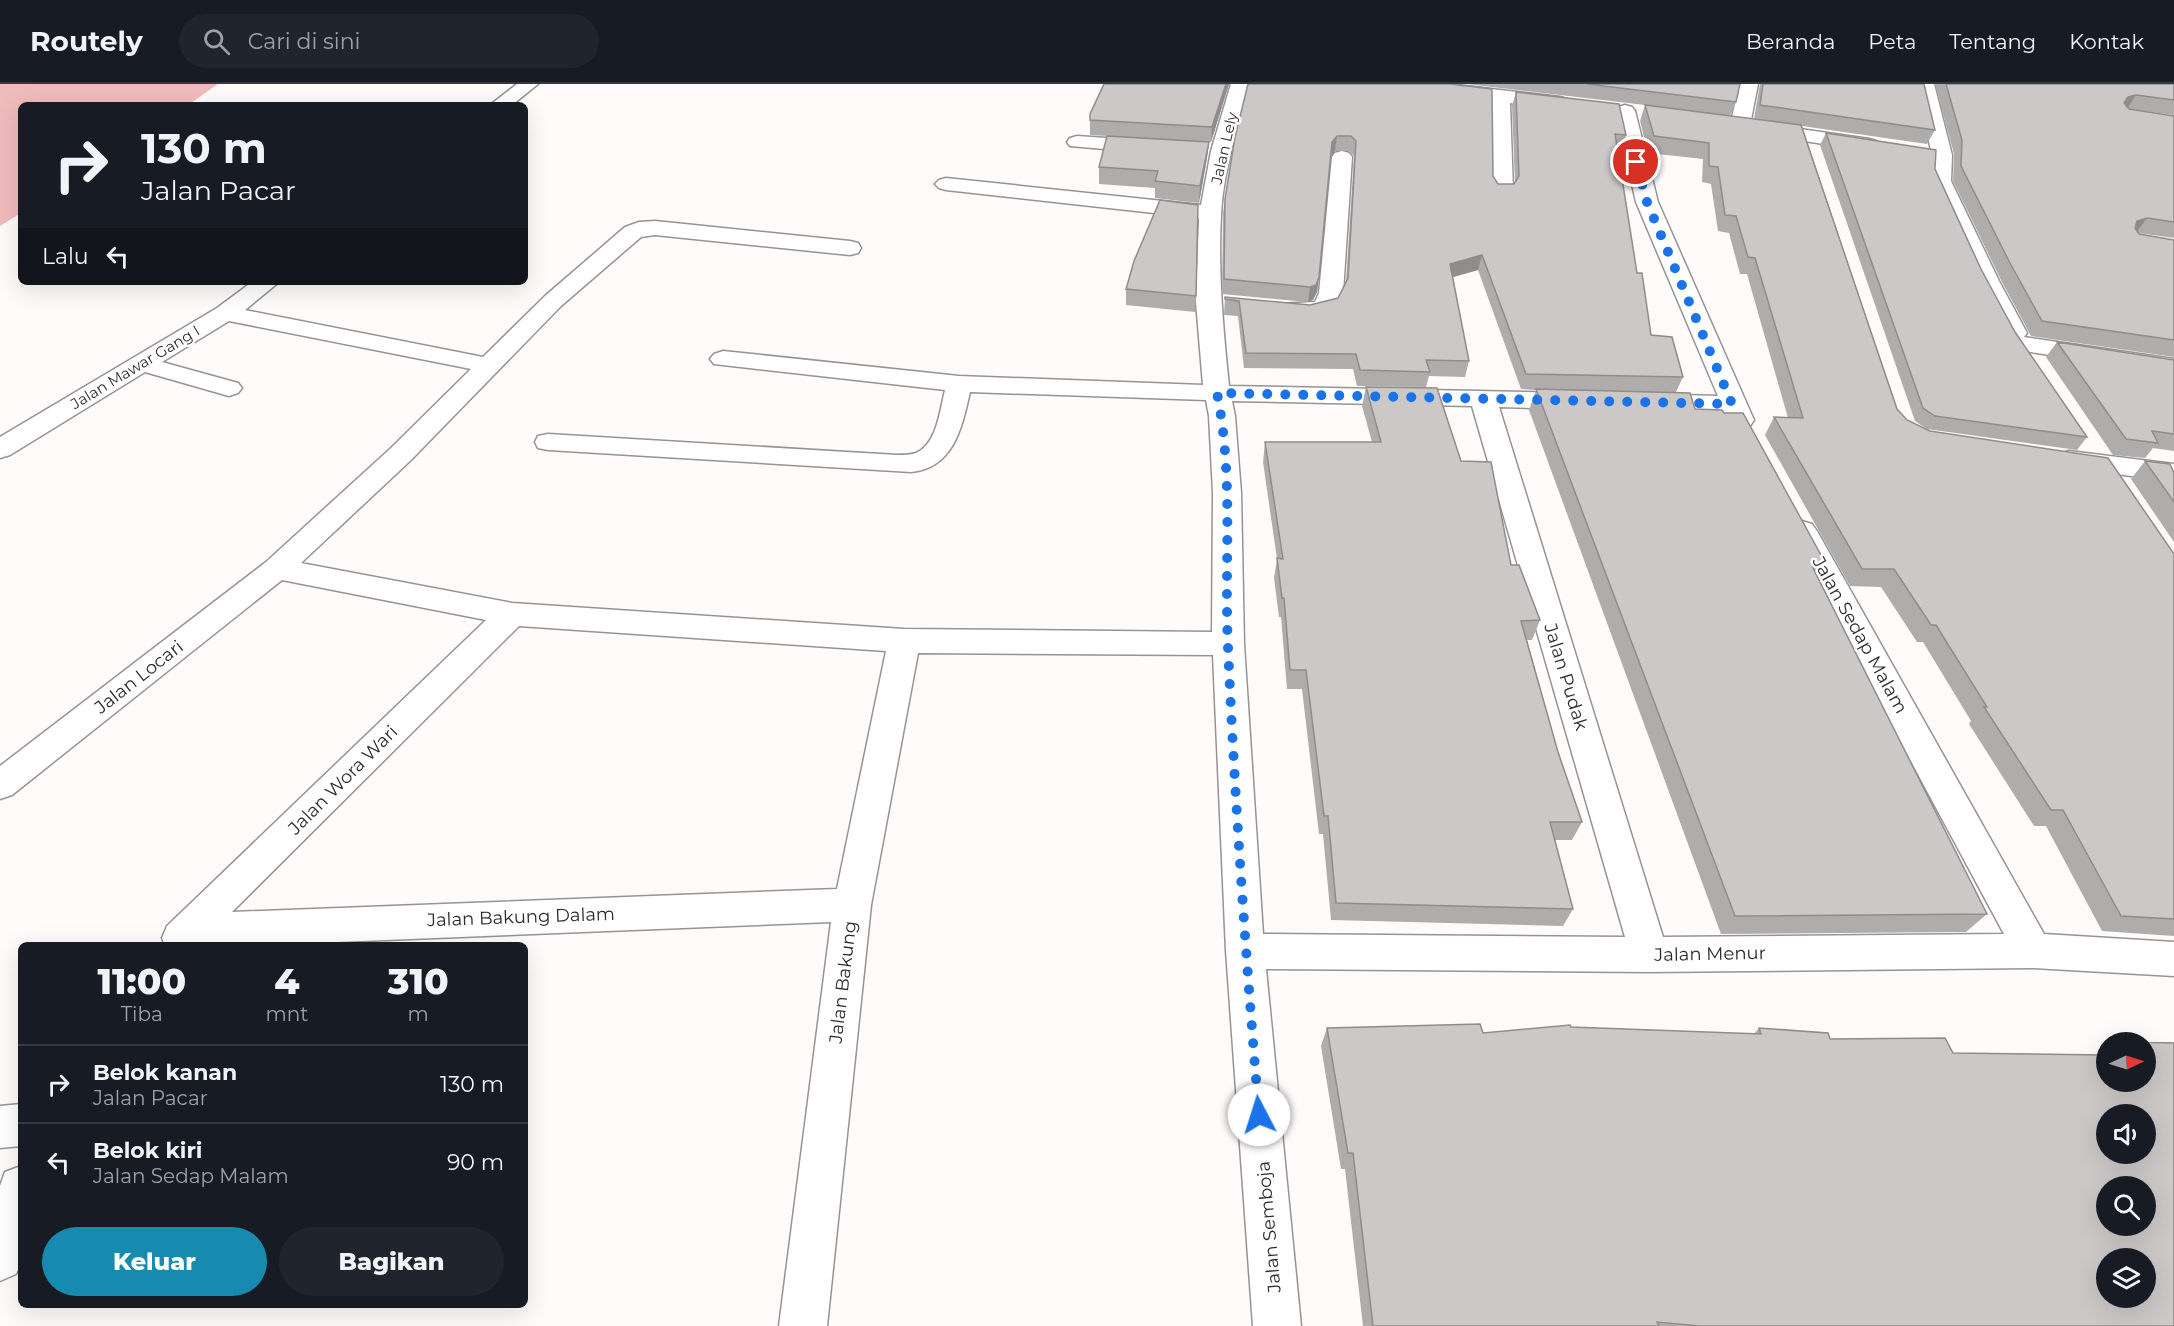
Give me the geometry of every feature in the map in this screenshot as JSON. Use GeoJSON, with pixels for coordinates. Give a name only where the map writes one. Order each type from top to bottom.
{"type":"FeatureCollection","features":[{"type":"Feature","properties":{"kind":"street"},"geometry":{"type":"LineString","coordinates":[[504,102],[529,84]]}},
{"type":"Feature","properties":{"kind":"street","name":"Jalan Lely"},"geometry":{"type":"LineString","coordinates":[[1219,303],[1210,213],[1221,151],[1240,84]]}},
{"type":"Feature","properties":{"kind":"street"},"geometry":{"type":"LineString","coordinates":[[1401,84],[1480,88],[1500,95],[1580,105]]}},
{"type":"Feature","properties":{"kind":"street"},"geometry":{"type":"LineString","coordinates":[[1740,125],[1749,84]]}},
{"type":"Feature","properties":{"kind":"street"},"geometry":{"type":"LineString","coordinates":[[1925,84],[1931,154],[1941,181],[1988,281],[2021,344],[2040,372]]}},
{"type":"Feature","properties":{"kind":"street"},"geometry":{"type":"LineString","coordinates":[[1500,95],[1502,191]]}},
{"type":"Feature","properties":{"kind":"street"},"geometry":{"type":"LineString","coordinates":[[1648,114],[1613,110],[1647,202],[1732,404],[1755,445]]}},
{"type":"Feature","properties":{"kind":"street"},"geometry":{"type":"LineString","coordinates":[[1717,122],[1885,147]]}},
{"type":"Feature","properties":{"kind":"street"},"geometry":{"type":"LineString","coordinates":[[1805,136],[1812,158]]}},
{"type":"Feature","properties":{"kind":"street"},"geometry":{"type":"LineString","coordinates":[[1077,142],[1166,148]]}},
{"type":"Feature","properties":{"kind":"street"},"geometry":{"type":"LineString","coordinates":[[1199,150],[1221,151]]}},
{"type":"Feature","properties":{"kind":"street"},"geometry":{"type":"LineString","coordinates":[[1263,307],[1308,311],[1325,307],[1331,294],[1342,157]]}},
{"type":"Feature","properties":{"kind":"street"},"geometry":{"type":"LineString","coordinates":[[946,184],[1210,213]]}},
{"type":"Feature","properties":{"kind":"street","name":"Jalan Locari"},"geometry":{"type":"LineString","coordinates":[[0,785],[277,569],[401,454],[553,302],[639,229],[655,228],[850,248]]}},
{"type":"Feature","properties":{"kind":"street","name":"Jalan Mawar Gang I"},"geometry":{"type":"LineString","coordinates":[[0,449],[225,313],[263,285]]}},
{"type":"Feature","properties":{"kind":"street","name":"Jalan Semboja"},"geometry":{"type":"LineString","coordinates":[[1219,303],[1211,337],[1222,416],[1227,493],[1228,644],[1245,951],[1277,1326]]}},
{"type":"Feature","properties":{"kind":"street"},"geometry":{"type":"LineString","coordinates":[[225,313],[488,365]]}},
{"type":"Feature","properties":{"kind":"street"},"geometry":{"type":"LineString","coordinates":[[2021,344],[2174,367]]}},
{"type":"Feature","properties":{"kind":"street"},"geometry":{"type":"LineString","coordinates":[[723,359],[959,384],[1217,393],[1732,404]]}},
{"type":"Feature","properties":{"kind":"street"},"geometry":{"type":"LineString","coordinates":[[140,363],[229,388]]}},
{"type":"Feature","properties":{"kind":"street"},"geometry":{"type":"LineString","coordinates":[[548,442],[897,464],[919,463],[930,458],[941,448],[959,384]]}},
{"type":"Feature","properties":{"kind":"street","name":"Jalan Pudak"},"geometry":{"type":"LineString","coordinates":[[1483,399],[1649,955]]}},
{"type":"Feature","properties":{"kind":"street"},"geometry":{"type":"LineString","coordinates":[[2084,437],[2120,491]]}},
{"type":"Feature","properties":{"kind":"street"},"geometry":{"type":"LineString","coordinates":[[2045,457],[2174,473]]}},
{"type":"Feature","properties":{"kind":"street","name":"Jalan Sedap Malam"},"geometry":{"type":"LineString","coordinates":[[1789,507],[2033,951]]}},
{"type":"Feature","properties":{"kind":"street"},"geometry":{"type":"LineString","coordinates":[[277,569],[512,614],[904,641],[1228,644]]}},
{"type":"Feature","properties":{"kind":"street","name":"Jalan Wora Wari"},"geometry":{"type":"LineString","coordinates":[[181,938],[512,614]]}},
{"type":"Feature","properties":{"kind":"street","name":"Jalan Bakung"},"geometry":{"type":"LineString","coordinates":[[803,1326],[852,905],[904,641]]}},
{"type":"Feature","properties":{"kind":"street","name":"Jalan Bakung Dalam"},"geometry":{"type":"LineString","coordinates":[[181,938],[852,905]]}},
{"type":"Feature","properties":{"kind":"street","name":"Jalan Menur"},"geometry":{"type":"LineString","coordinates":[[1245,951],[1649,955],[2033,951],[2174,959]]}},
{"type":"Feature","properties":{"kind":"street"},"geometry":{"type":"LineString","coordinates":[[0,1127],[18,1125]]}},
{"type":"Feature","properties":{"kind":"street"},"geometry":{"type":"LineString","coordinates":[[0,1258],[18,1198]]}},
{"type":"Feature","properties":{"kind":"shaded area"},"geometry":{"type":"Polygon","coordinates":[[[0,84],[218,84],[192,102],[18,102],[18,215],[0,226],[0,84]]]}},
{"type":"Feature","properties":{"kind":"building"},"geometry":{"type":"Polygon","coordinates":[[[1104,84],[1226,84],[1212,127],[1090,120],[1090,114],[1104,84]]]}},
{"type":"Feature","properties":{"kind":"building"},"geometry":{"type":"Polygon","coordinates":[[[1248,84],[1450,84],[1492,89],[1493,176],[1498,184],[1514,184],[1519,176],[1516,92],[1619,104],[1626,135],[1615,134],[1637,273],[1642,273],[1651,335],[1672,337],[1683,377],[1526,374],[1482,255],[1450,264],[1469,361],[1426,360],[1430,372],[1360,370],[1356,354],[1246,353],[1239,301],[1225,299],[1225,297],[1310,305],[1338,298],[1348,278],[1356,141],[1351,136],[1337,136],[1332,142],[1319,277],[1316,285],[1310,287],[1224,279],[1225,199],[1235,137],[1248,84]]]}},
{"type":"Feature","properties":{"kind":"building"},"geometry":{"type":"Polygon","coordinates":[[[1587,84],[1740,84],[1736,102],[1587,84]]]}},
{"type":"Feature","properties":{"kind":"building"},"geometry":{"type":"Polygon","coordinates":[[[1763,84],[1924,84],[1935,130],[1760,105],[1763,84]]]}},
{"type":"Feature","properties":{"kind":"building"},"geometry":{"type":"Polygon","coordinates":[[[1946,84],[2174,84],[2174,100],[2136,95],[2128,97],[2124,103],[2129,109],[2174,116],[2174,222],[2147,218],[2137,221],[2135,228],[2139,234],[2174,240],[2174,340],[2042,321],[1961,166],[1962,140],[1946,84]]]}},
{"type":"Feature","properties":{"kind":"building"},"geometry":{"type":"Polygon","coordinates":[[[1645,105],[1801,125],[1897,409],[1907,420],[1930,431],[2108,458],[2174,554],[2174,919],[2121,916],[2063,810],[2051,810],[1984,707],[1987,707],[1936,625],[1931,625],[1894,569],[1862,569],[1774,417],[1803,418],[1755,258],[1748,257],[1736,216],[1725,215],[1718,167],[1709,166],[1709,143],[1654,136],[1645,105]]]}},
{"type":"Feature","properties":{"kind":"building"},"geometry":{"type":"Polygon","coordinates":[[[1826,133],[1936,150],[1935,169],[1981,269],[2015,332],[2087,437],[1935,416],[1923,408],[1826,133]]]}},
{"type":"Feature","properties":{"kind":"building"},"geometry":{"type":"Polygon","coordinates":[[[1107,136],[1209,142],[1200,186],[1155,181],[1158,171],[1099,167],[1107,136]]]}},
{"type":"Feature","properties":{"kind":"building"},"geometry":{"type":"Polygon","coordinates":[[[1160,200],[1198,205],[1196,296],[1126,289],[1134,261],[1160,200]]]}},
{"type":"Feature","properties":{"kind":"building"},"geometry":{"type":"Polygon","coordinates":[[[2057,342],[2174,360],[2174,434],[2152,431],[2158,443],[2126,439],[2057,342]]]}},
{"type":"Feature","properties":{"kind":"building"},"geometry":{"type":"Polygon","coordinates":[[[1366,387],[1437,388],[1461,461],[1491,462],[1511,565],[1519,565],[1540,620],[1521,621],[1558,752],[1582,822],[1550,822],[1573,909],[1336,903],[1328,816],[1324,816],[1306,670],[1290,670],[1284,598],[1282,598],[1277,558],[1283,559],[1265,442],[1381,442],[1366,387]]]}},
{"type":"Feature","properties":{"kind":"building"},"geometry":{"type":"Polygon","coordinates":[[[1536,389],[1690,393],[1695,409],[1743,413],[1827,566],[1812,566],[1987,914],[1735,916],[1536,389]]]}},
{"type":"Feature","properties":{"kind":"building"},"geometry":{"type":"Polygon","coordinates":[[[2145,461],[2170,464],[2174,473],[2174,502],[2145,461]]]}},
{"type":"Feature","properties":{"kind":"building"},"geometry":{"type":"Polygon","coordinates":[[[1480,1024],[1483,1033],[1570,1025],[1571,1027],[1761,1034],[1759,1028],[1828,1033],[1830,1039],[1945,1038],[1953,1053],[2096,1055],[2096,1092],[2156,1092],[2156,1042],[2174,1043],[2174,1326],[1699,1326],[1657,1322],[1659,1326],[1373,1326],[1353,1153],[1348,1153],[1327,1028],[1480,1024]]]}},
{"type":"Feature","properties":{"kind":"route"},"geometry":{"type":"LineString","coordinates":[[1259,1115],[1245,951],[1228,644],[1227,493],[1222,416],[1217,393],[1732,404],[1647,202],[1636,162]]}}]}
